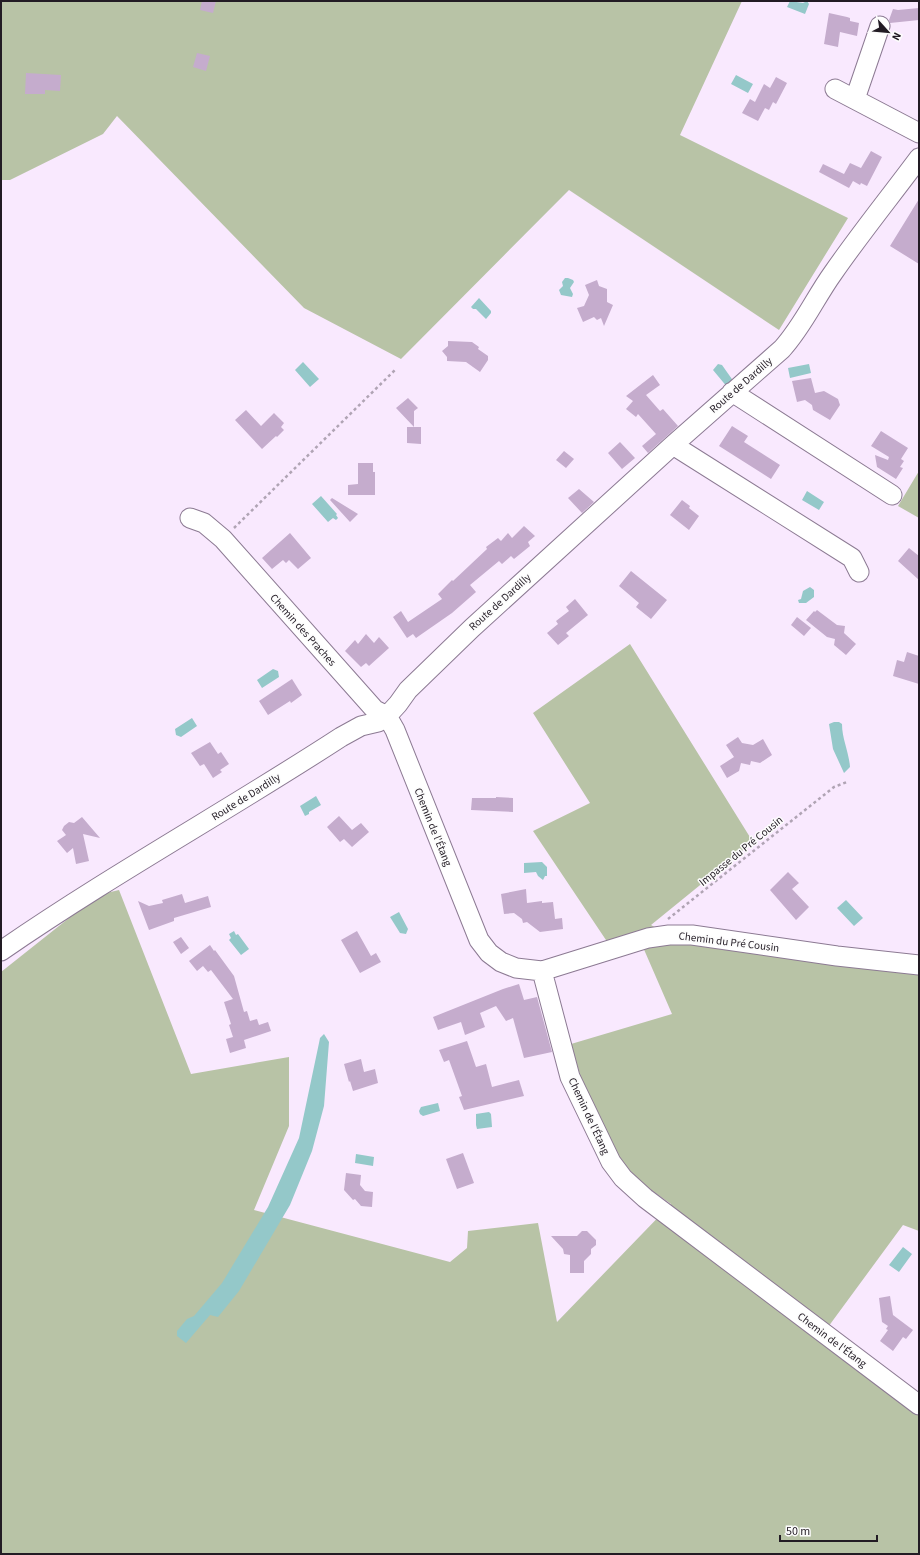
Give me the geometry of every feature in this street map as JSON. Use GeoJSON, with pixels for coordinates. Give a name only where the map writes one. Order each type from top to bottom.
{"type":"FeatureCollection","features":[{"type":"Feature","properties":{"kind":"street"},"geometry":{"type":"LineString","coordinates":[[855,99],[880,26]]}},
{"type":"Feature","properties":{"kind":"street"},"geometry":{"type":"LineString","coordinates":[[836,89],[919,133]]}},
{"type":"Feature","properties":{"kind":"street","name":"Route de Dardilly"},"geometry":{"type":"LineString","coordinates":[[1,952],[69,905],[217,816],[341,737],[361,726],[378,722],[387,716],[408,690],[467,633],[794,337],[831,275],[919,158]]}},
{"type":"Feature","properties":{"kind":"street"},"geometry":{"type":"LineString","coordinates":[[732,392],[892,495]]}},
{"type":"Feature","properties":{"kind":"street"},"geometry":{"type":"LineString","coordinates":[[673,445],[852,558],[859,572]]}},
{"type":"Feature","properties":{"kind":"street","name":"Chemin des Praches"},"geometry":{"type":"LineString","coordinates":[[190,518],[204,523],[223,539],[375,710],[387,716]]}},
{"type":"Feature","properties":{"kind":"street","name":"Chemin de l'Étang"},"geometry":{"type":"LineString","coordinates":[[387,716],[395,730],[479,940],[489,953],[501,962],[516,968],[542,971],[570,1077],[611,1162],[623,1178],[645,1198],[919,1405]]}},
{"type":"Feature","properties":{"kind":"street","name":"Chemin du Pré Cousin"},"geometry":{"type":"LineString","coordinates":[[542,971],[648,938],[669,935],[692,935],[837,956],[919,965]]}},
{"type":"Feature","properties":{"kind":"path"},"geometry":{"type":"LineString","coordinates":[[223,539],[395,370]]}},
{"type":"Feature","properties":{"kind":"path","name":"Impasse du Pré Cousin"},"geometry":{"type":"LineString","coordinates":[[648,938],[658,927],[834,787],[847,782]]}},
{"type":"Feature","properties":{"kind":"shaded area"},"geometry":{"type":"Polygon","coordinates":[[[1,1],[742,1],[680,135],[848,218],[779,330],[569,190],[401,359],[304,308],[117,116],[103,134],[10,180],[1,180],[1,1]]]}},
{"type":"Feature","properties":{"kind":"shaded area"},"geometry":{"type":"Polygon","coordinates":[[[790,1],[803,3],[807,1],[809,4],[805,14],[787,7],[790,1]]]}},
{"type":"Feature","properties":{"kind":"shaded area"},"geometry":{"type":"Polygon","coordinates":[[[736,75],[753,84],[748,93],[731,84],[736,75]]]}},
{"type":"Feature","properties":{"kind":"shaded area"},"geometry":{"type":"Polygon","coordinates":[[[565,278],[573,280],[574,282],[570,288],[573,294],[572,297],[561,295],[559,290],[563,286],[562,282],[565,278]]]}},
{"type":"Feature","properties":{"kind":"shaded area"},"geometry":{"type":"Polygon","coordinates":[[[479,298],[491,311],[486,319],[476,309],[471,307],[479,298]]]}},
{"type":"Feature","properties":{"kind":"shaded area"},"geometry":{"type":"Polygon","coordinates":[[[303,362],[319,379],[310,387],[295,370],[303,362]]]}},
{"type":"Feature","properties":{"kind":"shaded area"},"geometry":{"type":"Polygon","coordinates":[[[718,364],[722,365],[734,382],[728,388],[713,370],[718,364]]]}},
{"type":"Feature","properties":{"kind":"shaded area"},"geometry":{"type":"Polygon","coordinates":[[[809,364],[811,373],[790,378],[788,368],[809,364]]]}},
{"type":"Feature","properties":{"kind":"shaded area"},"geometry":{"type":"Polygon","coordinates":[[[919,471],[919,518],[898,506],[919,471]]]}},
{"type":"Feature","properties":{"kind":"shaded area"},"geometry":{"type":"Polygon","coordinates":[[[807,491],[824,502],[819,510],[802,500],[807,491]]]}},
{"type":"Feature","properties":{"kind":"shaded area"},"geometry":{"type":"Polygon","coordinates":[[[321,496],[337,514],[336,515],[338,518],[336,520],[333,518],[328,522],[312,504],[321,496]]]}},
{"type":"Feature","properties":{"kind":"shaded area"},"geometry":{"type":"Polygon","coordinates":[[[810,587],[814,590],[814,597],[806,603],[799,603],[798,600],[801,599],[803,591],[810,587]]]}},
{"type":"Feature","properties":{"kind":"shaded area"},"geometry":{"type":"Polygon","coordinates":[[[630,644],[753,842],[651,925],[676,939],[919,975],[919,1231],[903,1225],[820,1338],[919,1413],[919,1554],[1,1554],[1,972],[98,895],[119,890],[191,1074],[289,1057],[289,1126],[254,1210],[450,1262],[467,1248],[468,1231],[538,1223],[557,1322],[671,1204],[625,1172],[585,1092],[571,1044],[672,1014],[639,938],[608,943],[533,831],[590,803],[533,713],[630,644]]]}},
{"type":"Feature","properties":{"kind":"shaded area"},"geometry":{"type":"Polygon","coordinates":[[[273,669],[278,671],[279,677],[262,688],[257,680],[273,669]]]}},
{"type":"Feature","properties":{"kind":"shaded area"},"geometry":{"type":"Polygon","coordinates":[[[192,718],[197,726],[181,737],[176,735],[175,729],[192,718]]]}},
{"type":"Feature","properties":{"kind":"shaded area"},"geometry":{"type":"Polygon","coordinates":[[[839,722],[842,724],[850,767],[844,773],[833,749],[829,724],[839,722]]]}},
{"type":"Feature","properties":{"kind":"shaded area"},"geometry":{"type":"Polygon","coordinates":[[[316,796],[321,805],[305,816],[300,806],[316,796]]]}},
{"type":"Feature","properties":{"kind":"shaded area"},"geometry":{"type":"Polygon","coordinates":[[[542,862],[547,867],[547,876],[545,876],[543,880],[536,872],[524,873],[524,863],[542,862]]]}},
{"type":"Feature","properties":{"kind":"shaded area"},"geometry":{"type":"Polygon","coordinates":[[[846,900],[863,918],[854,926],[837,908],[846,900]]]}},
{"type":"Feature","properties":{"kind":"shaded area"},"geometry":{"type":"Polygon","coordinates":[[[399,912],[408,929],[406,934],[400,933],[390,917],[399,912]]]}},
{"type":"Feature","properties":{"kind":"shaded area"},"geometry":{"type":"Polygon","coordinates":[[[234,931],[249,949],[241,955],[229,940],[231,938],[229,934],[234,931]]]}},
{"type":"Feature","properties":{"kind":"shaded area"},"geometry":{"type":"Polygon","coordinates":[[[324,1034],[329,1042],[324,1106],[312,1151],[290,1205],[239,1291],[218,1317],[210,1315],[186,1343],[177,1336],[177,1331],[187,1319],[194,1316],[222,1283],[268,1207],[299,1138],[320,1038],[324,1034]]]}},
{"type":"Feature","properties":{"kind":"shaded area"},"geometry":{"type":"Polygon","coordinates":[[[438,1103],[440,1111],[423,1116],[420,1114],[419,1111],[421,1107],[438,1103]]]}},
{"type":"Feature","properties":{"kind":"shaded area"},"geometry":{"type":"Polygon","coordinates":[[[489,1112],[491,1114],[492,1127],[477,1129],[476,1114],[489,1112]]]}},
{"type":"Feature","properties":{"kind":"shaded area"},"geometry":{"type":"Polygon","coordinates":[[[356,1154],[374,1157],[373,1166],[355,1163],[356,1154]]]}},
{"type":"Feature","properties":{"kind":"shaded area"},"geometry":{"type":"Polygon","coordinates":[[[903,1247],[912,1254],[899,1272],[889,1265],[903,1247]]]}},
{"type":"Feature","properties":{"kind":"building"},"geometry":{"type":"Polygon","coordinates":[[[202,1],[216,1],[213,13],[200,10],[202,1]]]}},
{"type":"Feature","properties":{"kind":"building"},"geometry":{"type":"Polygon","coordinates":[[[919,8],[919,20],[890,23],[889,20],[893,9],[919,8]]]}},
{"type":"Feature","properties":{"kind":"building"},"geometry":{"type":"Polygon","coordinates":[[[829,13],[850,18],[850,21],[859,23],[857,36],[840,32],[838,47],[824,44],[829,13]]]}},
{"type":"Feature","properties":{"kind":"building"},"geometry":{"type":"Polygon","coordinates":[[[197,53],[210,56],[206,71],[193,67],[197,53]]]}},
{"type":"Feature","properties":{"kind":"building"},"geometry":{"type":"Polygon","coordinates":[[[26,73],[61,75],[60,91],[45,90],[45,94],[25,94],[26,73]]]}},
{"type":"Feature","properties":{"kind":"building"},"geometry":{"type":"Polygon","coordinates":[[[776,77],[787,83],[776,104],[773,102],[769,110],[765,108],[758,121],[742,113],[750,99],[755,102],[764,84],[770,88],[776,77]]]}},
{"type":"Feature","properties":{"kind":"building"},"geometry":{"type":"Polygon","coordinates":[[[871,151],[882,157],[867,186],[861,183],[860,185],[853,181],[849,188],[819,172],[823,164],[844,174],[850,163],[861,168],[871,151]]]}},
{"type":"Feature","properties":{"kind":"building"},"geometry":{"type":"Polygon","coordinates":[[[919,199],[919,264],[890,246],[919,199]]]}},
{"type":"Feature","properties":{"kind":"building"},"geometry":{"type":"Polygon","coordinates":[[[597,280],[599,286],[607,289],[607,302],[613,305],[604,326],[601,318],[597,320],[594,317],[583,322],[577,308],[584,306],[589,295],[585,285],[597,280]]]}},
{"type":"Feature","properties":{"kind":"building"},"geometry":{"type":"Polygon","coordinates":[[[448,341],[472,342],[479,347],[478,349],[488,356],[488,360],[480,372],[466,362],[447,361],[447,357],[442,351],[448,346],[448,341]]]}},
{"type":"Feature","properties":{"kind":"building"},"geometry":{"type":"Polygon","coordinates":[[[653,375],[660,385],[646,395],[660,411],[663,409],[678,426],[648,453],[642,446],[656,434],[638,414],[636,417],[626,409],[633,401],[626,396],[653,375]]]}},
{"type":"Feature","properties":{"kind":"building"},"geometry":{"type":"Polygon","coordinates":[[[811,378],[815,393],[824,391],[838,399],[840,405],[830,420],[813,410],[812,405],[805,400],[797,402],[792,381],[811,378]]]}},
{"type":"Feature","properties":{"kind":"building"},"geometry":{"type":"Polygon","coordinates":[[[408,398],[418,408],[414,411],[414,427],[396,408],[408,398]]]}},
{"type":"Feature","properties":{"kind":"building"},"geometry":{"type":"Polygon","coordinates":[[[246,410],[261,426],[274,413],[284,423],[281,427],[284,430],[262,449],[235,420],[246,410]]]}},
{"type":"Feature","properties":{"kind":"building"},"geometry":{"type":"Polygon","coordinates":[[[732,426],[748,436],[744,442],[780,465],[771,479],[719,446],[732,426]]]}},
{"type":"Feature","properties":{"kind":"building"},"geometry":{"type":"Polygon","coordinates":[[[407,427],[421,427],[421,444],[407,443],[407,427]]]}},
{"type":"Feature","properties":{"kind":"building"},"geometry":{"type":"Polygon","coordinates":[[[881,431],[908,448],[901,459],[904,461],[900,467],[903,468],[896,479],[877,467],[875,455],[888,460],[889,457],[871,446],[881,431]]]}},
{"type":"Feature","properties":{"kind":"building"},"geometry":{"type":"Polygon","coordinates":[[[620,442],[635,458],[622,469],[608,453],[620,442]]]}},
{"type":"Feature","properties":{"kind":"building"},"geometry":{"type":"Polygon","coordinates":[[[564,451],[574,459],[566,468],[556,460],[564,451]]]}},
{"type":"Feature","properties":{"kind":"building"},"geometry":{"type":"Polygon","coordinates":[[[358,463],[373,463],[373,472],[375,472],[375,495],[348,495],[348,485],[358,484],[358,463]]]}},
{"type":"Feature","properties":{"kind":"building"},"geometry":{"type":"Polygon","coordinates":[[[579,489],[594,502],[582,513],[568,498],[579,489]]]}},
{"type":"Feature","properties":{"kind":"building"},"geometry":{"type":"Polygon","coordinates":[[[332,498],[358,514],[350,522],[330,500],[332,498]]]}},
{"type":"Feature","properties":{"kind":"building"},"geometry":{"type":"Polygon","coordinates":[[[682,500],[699,516],[689,530],[670,515],[682,500]]]}},
{"type":"Feature","properties":{"kind":"building"},"geometry":{"type":"Polygon","coordinates":[[[524,526],[535,536],[528,542],[530,546],[514,559],[511,556],[502,564],[499,561],[470,585],[476,592],[452,613],[416,638],[413,634],[407,638],[393,617],[401,611],[408,622],[442,599],[438,594],[487,549],[486,547],[498,538],[501,541],[508,533],[512,538],[524,526]]]}},
{"type":"Feature","properties":{"kind":"building"},"geometry":{"type":"Polygon","coordinates":[[[290,533],[311,558],[298,569],[289,560],[286,563],[283,560],[272,569],[262,558],[290,533]]]}},
{"type":"Feature","properties":{"kind":"building"},"geometry":{"type":"Polygon","coordinates":[[[909,548],[919,556],[919,580],[898,561],[909,548]]]}},
{"type":"Feature","properties":{"kind":"building"},"geometry":{"type":"Polygon","coordinates":[[[631,571],[667,600],[651,619],[636,607],[639,603],[619,586],[631,571]]]}},
{"type":"Feature","properties":{"kind":"building"},"geometry":{"type":"Polygon","coordinates":[[[575,599],[588,615],[566,633],[569,636],[558,645],[547,633],[558,624],[556,621],[569,611],[566,607],[575,599]]]}},
{"type":"Feature","properties":{"kind":"building"},"geometry":{"type":"Polygon","coordinates":[[[817,610],[837,625],[845,626],[844,633],[856,644],[846,655],[834,645],[835,639],[827,637],[806,620],[814,611],[815,612],[817,610]]]}},
{"type":"Feature","properties":{"kind":"building"},"geometry":{"type":"Polygon","coordinates":[[[797,617],[811,628],[804,636],[791,625],[797,617]]]}},
{"type":"Feature","properties":{"kind":"building"},"geometry":{"type":"Polygon","coordinates":[[[366,634],[374,643],[379,637],[389,648],[369,666],[366,663],[361,667],[345,651],[355,640],[358,644],[366,634]]]}},
{"type":"Feature","properties":{"kind":"building"},"geometry":{"type":"Polygon","coordinates":[[[907,652],[919,656],[919,684],[893,676],[897,660],[904,662],[907,652]]]}},
{"type":"Feature","properties":{"kind":"building"},"geometry":{"type":"Polygon","coordinates":[[[292,679],[302,695],[291,703],[290,701],[268,715],[259,701],[292,679]]]}},
{"type":"Feature","properties":{"kind":"building"},"geometry":{"type":"Polygon","coordinates":[[[738,737],[742,743],[753,745],[763,739],[772,755],[760,763],[751,761],[750,765],[741,763],[739,771],[727,778],[720,766],[734,757],[726,745],[738,737]]]}},
{"type":"Feature","properties":{"kind":"building"},"geometry":{"type":"Polygon","coordinates":[[[210,742],[218,754],[221,752],[229,764],[220,770],[222,772],[213,778],[204,764],[200,766],[191,753],[210,742]]]}},
{"type":"Feature","properties":{"kind":"building"},"geometry":{"type":"Polygon","coordinates":[[[472,798],[513,798],[513,812],[471,810],[472,798]]]}},
{"type":"Feature","properties":{"kind":"building"},"geometry":{"type":"Polygon","coordinates":[[[339,816],[352,830],[361,823],[369,832],[352,847],[344,839],[340,842],[327,827],[339,816]]]}},
{"type":"Feature","properties":{"kind":"building"},"geometry":{"type":"Polygon","coordinates":[[[82,817],[100,838],[83,834],[89,861],[76,864],[73,848],[67,853],[57,841],[66,835],[62,830],[64,826],[69,822],[74,823],[82,817]]]}},
{"type":"Feature","properties":{"kind":"building"},"geometry":{"type":"Polygon","coordinates":[[[788,872],[799,883],[792,889],[809,907],[796,920],[770,890],[788,872]]]}},
{"type":"Feature","properties":{"kind":"building"},"geometry":{"type":"Polygon","coordinates":[[[526,889],[527,903],[542,901],[542,903],[553,902],[555,919],[562,918],[563,929],[540,932],[527,922],[523,923],[522,919],[514,913],[504,914],[501,894],[526,889]]]}},
{"type":"Feature","properties":{"kind":"building"},"geometry":{"type":"Polygon","coordinates":[[[182,894],[185,903],[208,896],[211,907],[174,918],[174,921],[149,930],[138,901],[149,906],[163,903],[162,900],[182,894]]]}},
{"type":"Feature","properties":{"kind":"building"},"geometry":{"type":"Polygon","coordinates":[[[357,931],[371,956],[376,953],[381,962],[360,973],[341,940],[357,931]]]}},
{"type":"Feature","properties":{"kind":"building"},"geometry":{"type":"Polygon","coordinates":[[[181,937],[189,948],[181,954],[173,942],[181,937]]]}},
{"type":"Feature","properties":{"kind":"building"},"geometry":{"type":"Polygon","coordinates":[[[210,945],[234,976],[244,1012],[247,1011],[250,1021],[257,1019],[259,1025],[268,1022],[271,1031],[244,1040],[246,1048],[230,1053],[226,1039],[233,1037],[229,1025],[231,1024],[224,1002],[233,999],[211,970],[208,972],[203,966],[197,971],[189,961],[210,945]]]}},
{"type":"Feature","properties":{"kind":"building"},"geometry":{"type":"Polygon","coordinates":[[[519,984],[524,1000],[537,997],[552,1052],[524,1058],[513,1018],[506,1021],[496,1006],[480,1013],[485,1027],[465,1035],[461,1022],[438,1030],[433,1017],[519,984]]]}},
{"type":"Feature","properties":{"kind":"building"},"geometry":{"type":"Polygon","coordinates":[[[467,1041],[476,1067],[486,1064],[492,1087],[519,1080],[524,1096],[464,1110],[459,1097],[462,1096],[449,1060],[444,1062],[439,1050],[467,1041]]]}},
{"type":"Feature","properties":{"kind":"building"},"geometry":{"type":"Polygon","coordinates":[[[361,1059],[364,1072],[375,1069],[378,1083],[353,1091],[344,1064],[361,1059]]]}},
{"type":"Feature","properties":{"kind":"building"},"geometry":{"type":"Polygon","coordinates":[[[463,1153],[474,1183],[457,1189],[446,1159],[463,1153]]]}},
{"type":"Feature","properties":{"kind":"building"},"geometry":{"type":"Polygon","coordinates":[[[346,1173],[361,1175],[360,1185],[365,1191],[373,1192],[372,1207],[361,1206],[344,1190],[346,1173]]]}},
{"type":"Feature","properties":{"kind":"building"},"geometry":{"type":"Polygon","coordinates":[[[582,1231],[587,1231],[596,1240],[596,1245],[591,1249],[591,1254],[584,1261],[584,1273],[570,1273],[570,1255],[564,1254],[563,1249],[551,1236],[577,1236],[582,1231]]]}},
{"type":"Feature","properties":{"kind":"building"},"geometry":{"type":"Polygon","coordinates":[[[890,1296],[893,1315],[913,1330],[906,1339],[903,1337],[893,1351],[880,1341],[888,1330],[886,1329],[888,1326],[882,1322],[879,1298],[890,1296]]]}}]}
